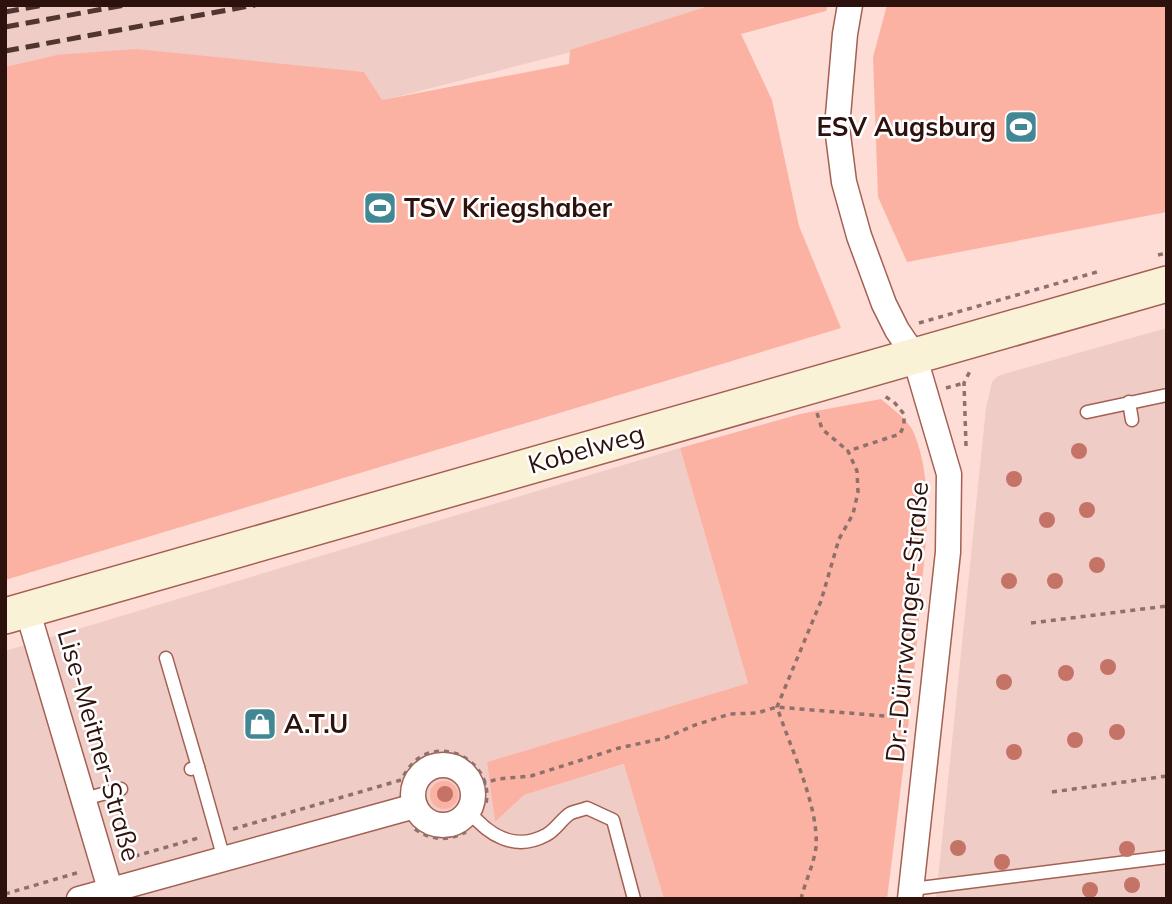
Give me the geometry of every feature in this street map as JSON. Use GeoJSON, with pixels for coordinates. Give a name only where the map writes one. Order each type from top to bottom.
{"type":"FeatureCollection","features":[{"type":"Feature","properties":{"kind":"main road","name":"Kobelweg"},"geometry":{"type":"LineString","coordinates":[[16,613],[906,342],[1160,270]]}},
{"type":"Feature","properties":{"kind":"street","name":"Dr.-Dürrwanger-Straße"},"geometry":{"type":"LineString","coordinates":[[850,5],[837,127],[844,183],[859,236],[884,304],[906,342],[931,404],[949,474],[948,552],[911,894]]}},
{"type":"Feature","properties":{"kind":"street","name":"Lise-Meitner-Straße"},"geometry":{"type":"LineString","coordinates":[[16,613],[84,799],[111,894]]}},
{"type":"Feature","properties":{"kind":"street"},"geometry":{"type":"LineString","coordinates":[[440,765],[461,771],[474,790],[461,819],[452,824],[440,825],[421,815],[415,806],[413,795],[421,775],[429,768],[440,765]]}},
{"type":"Feature","properties":{"kind":"street"},"geometry":{"type":"LineString","coordinates":[[79,899],[111,894],[224,859],[415,806]]}},
{"type":"Feature","properties":{"kind":"lane"},"geometry":{"type":"LineString","coordinates":[[1087,412],[1167,395]]}},
{"type":"Feature","properties":{"kind":"lane"},"geometry":{"type":"LineString","coordinates":[[1129,402],[1132,420]]}},
{"type":"Feature","properties":{"kind":"lane"},"geometry":{"type":"LineString","coordinates":[[166,658],[195,768],[224,859]]}},
{"type":"Feature","properties":{"kind":"lane"},"geometry":{"type":"LineString","coordinates":[[84,799],[121,789]]}},
{"type":"Feature","properties":{"kind":"lane"},"geometry":{"type":"LineString","coordinates":[[474,790],[484,829],[500,838],[518,842],[546,835],[571,813],[587,808],[613,820],[634,899]]}},
{"type":"Feature","properties":{"kind":"lane"},"geometry":{"type":"LineString","coordinates":[[911,894],[1167,857]]}},
{"type":"Feature","properties":{"kind":"path"},"geometry":{"type":"LineString","coordinates":[[1160,270],[1167,253]]}},
{"type":"Feature","properties":{"kind":"path"},"geometry":{"type":"LineString","coordinates":[[906,342],[1101,271]]}},
{"type":"Feature","properties":{"kind":"path"},"geometry":{"type":"LineString","coordinates":[[848,451],[900,435],[904,414],[894,402],[878,392]]}},
{"type":"Feature","properties":{"kind":"path"},"geometry":{"type":"LineString","coordinates":[[802,899],[816,849],[815,830],[806,791],[777,707],[821,601],[839,539],[853,514],[858,492],[857,471],[848,451],[822,429],[814,405]]}},
{"type":"Feature","properties":{"kind":"path"},"geometry":{"type":"LineString","coordinates":[[1031,623],[1167,606]]}},
{"type":"Feature","properties":{"kind":"path"},"geometry":{"type":"LineString","coordinates":[[401,780],[410,766],[423,756],[439,751],[455,752],[469,759],[474,790],[497,779],[531,776],[619,748],[665,738],[695,725],[730,715],[757,713],[777,707],[931,720]]}},
{"type":"Feature","properties":{"kind":"path"},"geometry":{"type":"LineString","coordinates":[[1052,792],[1167,776]]}},
{"type":"Feature","properties":{"kind":"shaded area"},"geometry":{"type":"Polygon","coordinates":[[[5,5],[753,5],[381,101],[364,72],[56,55],[5,67],[5,5]]]}},
{"type":"Feature","properties":{"kind":"shaded area","name":"TSV Kriegshaber"},"geometry":{"type":"Polygon","coordinates":[[[712,5],[828,5],[826,11],[741,34],[772,100],[799,226],[841,328],[5,580],[5,67],[56,55],[136,49],[364,72],[382,100],[569,64],[570,50],[712,5]]]}},
{"type":"Feature","properties":{"kind":"shaded area","name":"ESV Augsburg"},"geometry":{"type":"Polygon","coordinates":[[[887,5],[1167,5],[1167,212],[907,262],[878,197],[873,57],[887,5]]]}},
{"type":"Feature","properties":{"kind":"shaded area"},"geometry":{"type":"Polygon","coordinates":[[[1167,328],[1167,899],[936,899],[986,408],[992,382],[998,376],[1167,328]]]}},
{"type":"Feature","properties":{"kind":"shaded area"},"geometry":{"type":"Polygon","coordinates":[[[881,399],[904,419],[914,433],[921,454],[927,497],[917,644],[887,899],[664,899],[624,764],[524,795],[495,822],[487,762],[748,683],[680,448],[800,414],[881,399]]]}},
{"type":"Feature","properties":{"kind":"shaded area"},"geometry":{"type":"Polygon","coordinates":[[[680,448],[748,683],[487,762],[495,822],[524,795],[625,764],[664,899],[5,899],[5,651],[680,448]]]}},
{"type":"Feature","properties":{"kind":"shaded area"},"geometry":{"type":"Polygon","coordinates":[[[444,781],[454,785],[458,795],[454,805],[444,809],[434,805],[430,795],[434,785],[444,781]]]}},
{"type":"Feature","properties":{"kind":"railway"},"geometry":{"type":"LineString","coordinates":[[5,12],[44,5]]}},
{"type":"Feature","properties":{"kind":"railway"},"geometry":{"type":"LineString","coordinates":[[5,27],[125,5]]}},
{"type":"Feature","properties":{"kind":"railway"},"geometry":{"type":"LineString","coordinates":[[5,51],[255,5]]}},
{"type":"Feature","properties":{"kind":"place","name":"ESV Augsburg"},"geometry":{"type":"Point","coordinates":[1021,127]}},
{"type":"Feature","properties":{"kind":"place","name":"TSV Kriegshaber"},"geometry":{"type":"Point","coordinates":[380,208]}},
{"type":"Feature","properties":{"kind":"place","name":"A.T.U"},"geometry":{"type":"Point","coordinates":[260,724]}}]}
